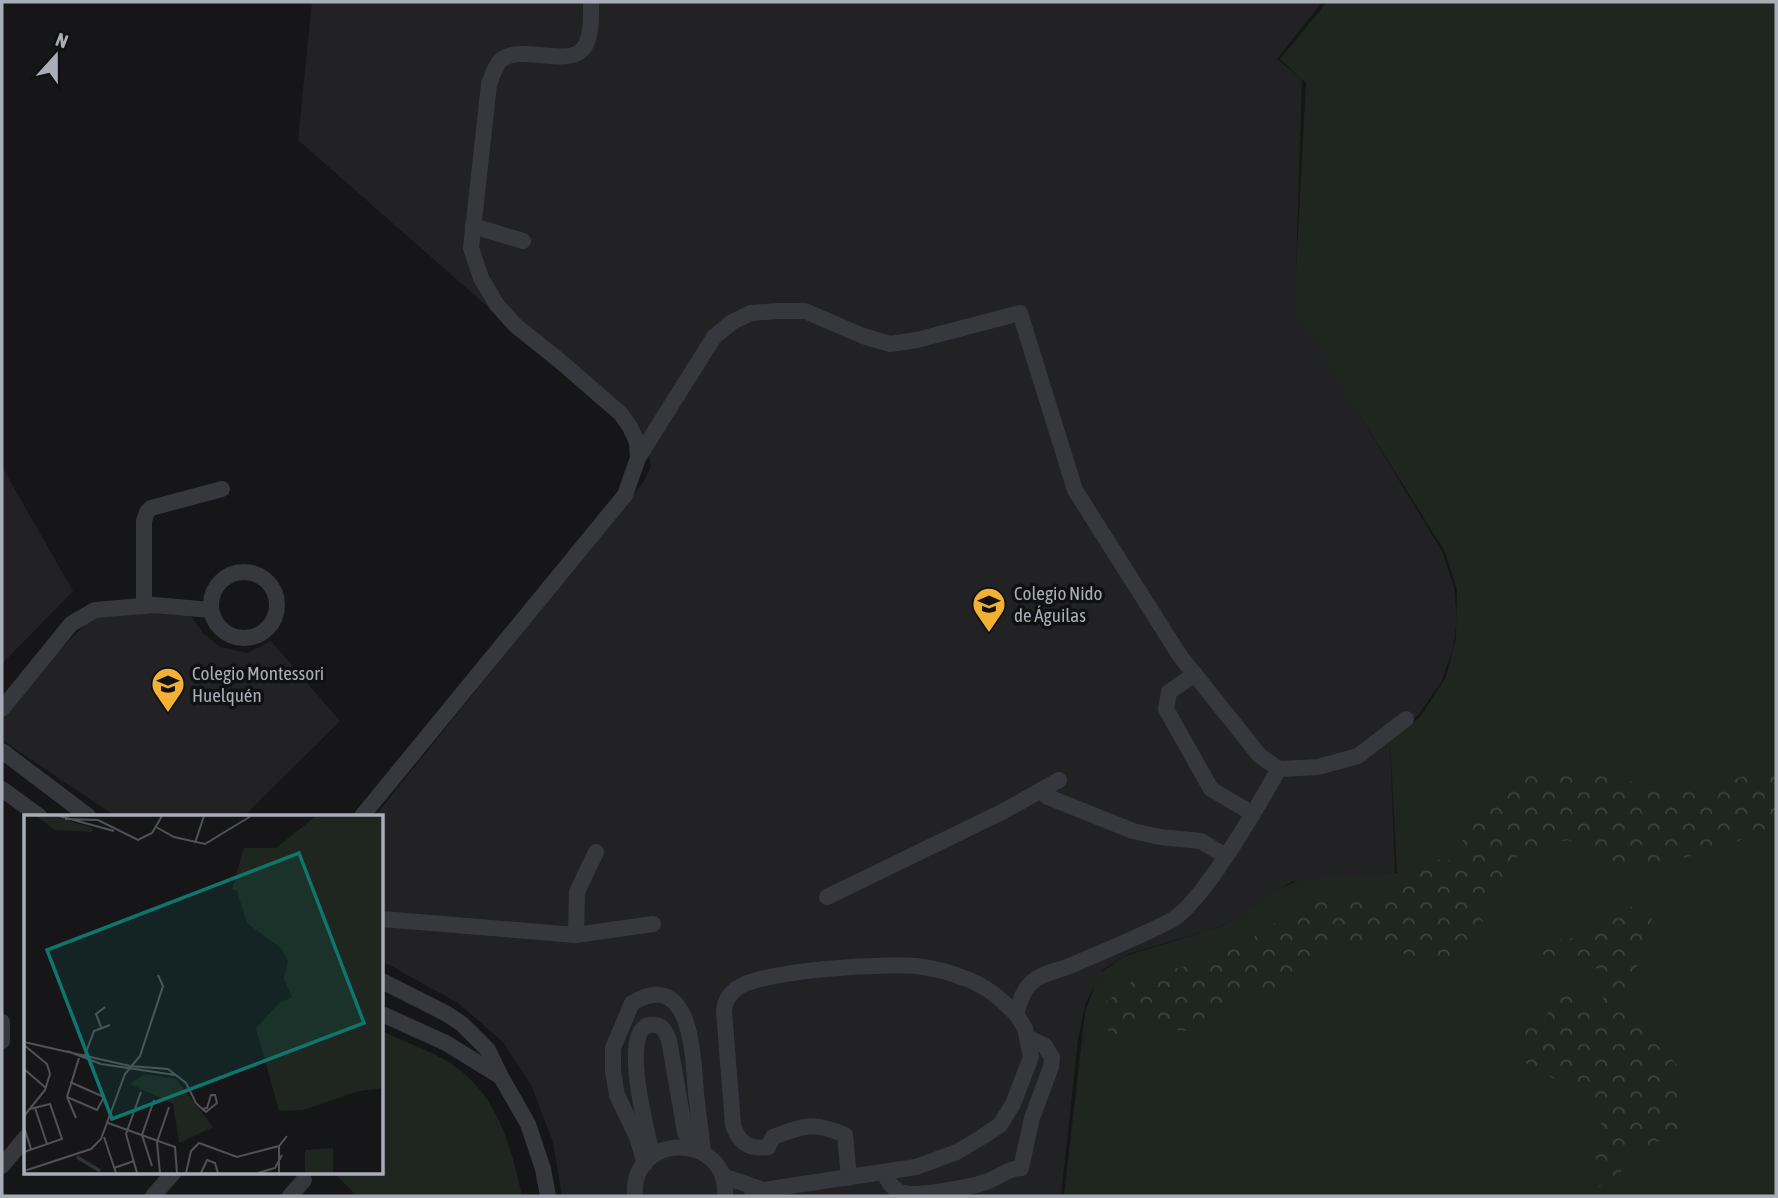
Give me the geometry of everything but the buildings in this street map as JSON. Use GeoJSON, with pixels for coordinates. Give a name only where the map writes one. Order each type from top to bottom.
{"type":"FeatureCollection","features":[{"type":"Feature","properties":{"kind":"street"},"geometry":{"type":"LineString","coordinates":[[591,2],[585,45],[577,54],[556,56],[515,53],[500,61],[488,84],[471,248],[481,278],[497,305],[515,325],[621,414],[637,442],[638,458]]}},
{"type":"Feature","properties":{"kind":"street"},"geometry":{"type":"LineString","coordinates":[[472,226],[523,240]]}},
{"type":"Feature","properties":{"kind":"street"},"geometry":{"type":"LineString","coordinates":[[364,815],[625,495],[638,458],[714,337],[732,322],[751,313],[805,311],[890,344],[917,340],[1020,313],[1075,490],[1180,656],[1260,756],[1279,769],[1318,767],[1358,756],[1406,719]]}},
{"type":"Feature","properties":{"kind":"street"},"geometry":{"type":"LineString","coordinates":[[144,606],[144,521],[147,513],[151,508],[222,488]]}},
{"type":"Feature","properties":{"kind":"street"},"geometry":{"type":"LineString","coordinates":[[240,572],[261,576],[275,592],[277,603],[271,624],[253,637],[242,638],[221,629],[211,610],[215,589],[230,575],[240,572]]}},
{"type":"Feature","properties":{"kind":"street"},"geometry":{"type":"LineString","coordinates":[[2,709],[71,624],[95,610],[144,606],[211,610]]}},
{"type":"Feature","properties":{"kind":"street"},"geometry":{"type":"LineString","coordinates":[[1195,674],[1169,692],[1166,709],[1211,789],[1253,814]]}},
{"type":"Feature","properties":{"kind":"street"},"geometry":{"type":"LineString","coordinates":[[2,751],[85,815]]}},
{"type":"Feature","properties":{"kind":"street"},"geometry":{"type":"LineString","coordinates":[[1016,1014],[1021,997],[1029,984],[1038,977],[1174,919],[1195,898],[1225,856],[1279,769]]}},
{"type":"Feature","properties":{"kind":"street"},"geometry":{"type":"LineString","coordinates":[[827,897],[1059,780]]}},
{"type":"Feature","properties":{"kind":"street"},"geometry":{"type":"LineString","coordinates":[[2,789],[36,815]]}},
{"type":"Feature","properties":{"kind":"street"},"geometry":{"type":"LineString","coordinates":[[1040,791],[1048,797],[1133,831],[1201,841],[1225,856]]}},
{"type":"Feature","properties":{"kind":"street"},"geometry":{"type":"LineString","coordinates":[[576,935],[577,892],[596,852]]}},
{"type":"Feature","properties":{"kind":"street"},"geometry":{"type":"LineString","coordinates":[[383,919],[576,935],[653,924]]}},
{"type":"Feature","properties":{"kind":"street"},"geometry":{"type":"LineString","coordinates":[[649,1160],[635,1045],[638,1033],[648,1026],[656,1025],[664,1029],[669,1040],[685,1132],[723,1176],[758,1193],[916,1167],[957,1152],[1000,1125],[1013,1104],[1031,1057],[1025,1028],[999,996],[964,978],[919,967],[896,965],[799,972],[745,984],[725,1001],[733,1125],[737,1135],[746,1145],[757,1149],[768,1147],[773,1137],[801,1127],[817,1125],[845,1135],[849,1178]]}},
{"type":"Feature","properties":{"kind":"street"},"geometry":{"type":"LineString","coordinates":[[383,981],[427,1002],[462,1024],[488,1050],[528,1124],[543,1169],[548,1196]]}},
{"type":"Feature","properties":{"kind":"street"},"geometry":{"type":"LineString","coordinates":[[649,1160],[617,1095],[613,1048],[632,1003],[651,994],[660,994],[673,1000],[685,1021],[696,1069],[699,1151]]}},
{"type":"Feature","properties":{"kind":"street"},"geometry":{"type":"LineString","coordinates":[[383,1014],[446,1043],[501,1077]]}},
{"type":"Feature","properties":{"kind":"street"},"geometry":{"type":"LineString","coordinates":[[2,1022],[2,1041]]}},
{"type":"Feature","properties":{"kind":"street"},"geometry":{"type":"LineString","coordinates":[[446,1043],[457,1036],[462,1024]]}},
{"type":"Feature","properties":{"kind":"street"},"geometry":{"type":"LineString","coordinates":[[884,1172],[889,1183],[895,1188],[902,1193],[915,1195],[985,1182],[1014,1168],[1021,1168],[1032,1118],[1048,1079],[1052,1057],[1045,1046],[1027,1037]]}},
{"type":"Feature","properties":{"kind":"street"},"geometry":{"type":"LineString","coordinates":[[2,1166],[24,1139]]}},
{"type":"Feature","properties":{"kind":"street"},"geometry":{"type":"LineString","coordinates":[[635,1196],[636,1182],[649,1160],[672,1147],[699,1151]]}},
{"type":"Feature","properties":{"kind":"street"},"geometry":{"type":"LineString","coordinates":[[153,1196],[172,1174]]}},
{"type":"Feature","properties":{"kind":"street"},"geometry":{"type":"LineString","coordinates":[[723,1176],[724,1196]]}},
{"type":"Feature","properties":{"kind":"street"},"geometry":{"type":"LineString","coordinates":[[290,1196],[304,1180]]}},
{"type":"Feature","properties":{"kind":"shaded area","name":"Colegio Nido de Águilas"},"geometry":{"type":"Polygon","coordinates":[[[312,2],[1322,2],[1277,59],[1302,79],[1295,308],[1443,553],[1454,587],[1457,619],[1453,649],[1441,682],[1419,714],[1390,741],[1395,873],[1293,881],[1271,894],[1248,913],[1217,928],[1128,954],[1103,970],[1086,1002],[1078,1039],[1061,1196],[562,1196],[553,1142],[531,1085],[503,1042],[458,1003],[383,962],[383,815],[376,815],[644,481],[651,466],[645,438],[620,423],[298,140],[312,2]]]}},
{"type":"Feature","properties":{"kind":"shaded area"},"geometry":{"type":"Polygon","coordinates":[[[2,467],[73,591],[2,664],[2,467]]]}},
{"type":"Feature","properties":{"kind":"shaded area","name":"Colegio Montessori Huelquén"},"geometry":{"type":"Polygon","coordinates":[[[188,612],[203,633],[220,647],[248,653],[271,641],[340,721],[245,815],[114,815],[2,740],[2,707],[96,614],[188,612]]]}},
{"type":"Feature","properties":{"kind":"green space"},"geometry":{"type":"Polygon","coordinates":[[[1327,2],[1776,2],[1776,1196],[1064,1196],[1085,1012],[1099,974],[1125,956],[1220,927],[1245,913],[1270,893],[1303,878],[1397,873],[1390,740],[1420,717],[1446,677],[1456,638],[1457,590],[1445,552],[1294,310],[1306,83],[1280,59],[1327,2]]]}},
{"type":"Feature","properties":{"kind":"green space"},"geometry":{"type":"Polygon","coordinates":[[[1776,764],[1776,824],[1732,844],[1646,869],[1593,856],[1568,840],[1519,851],[1508,877],[1484,896],[1456,891],[1483,921],[1447,974],[1381,943],[1331,949],[1282,995],[1243,988],[1188,1031],[1131,1027],[1109,1038],[1106,1002],[1135,979],[1190,965],[1252,938],[1294,910],[1336,895],[1386,895],[1416,871],[1420,858],[1455,861],[1473,812],[1528,767],[1607,774],[1667,793],[1727,782],[1776,764]]]}},
{"type":"Feature","properties":{"kind":"green space"},"geometry":{"type":"Polygon","coordinates":[[[1624,904],[1653,915],[1625,1003],[1646,1034],[1680,1068],[1677,1090],[1683,1116],[1678,1133],[1626,1156],[1619,1177],[1599,1187],[1596,1155],[1601,1122],[1585,1102],[1567,1087],[1524,1062],[1512,1018],[1541,1022],[1559,999],[1576,992],[1599,1006],[1608,989],[1605,970],[1549,959],[1527,942],[1578,938],[1624,904]]]}},
{"type":"Feature","properties":{"kind":"green space"},"geometry":{"type":"Polygon","coordinates":[[[383,1031],[450,1063],[480,1089],[507,1139],[522,1196],[357,1196],[335,1174],[383,1174],[383,1031]]]}},
{"type":"Feature","properties":{"kind":"place","name":"Colegio Nido de Águilas"},"geometry":{"type":"Point","coordinates":[989,634]}},
{"type":"Feature","properties":{"kind":"place","name":"Colegio Montessori Huelquén"},"geometry":{"type":"Point","coordinates":[168,714]}}]}
